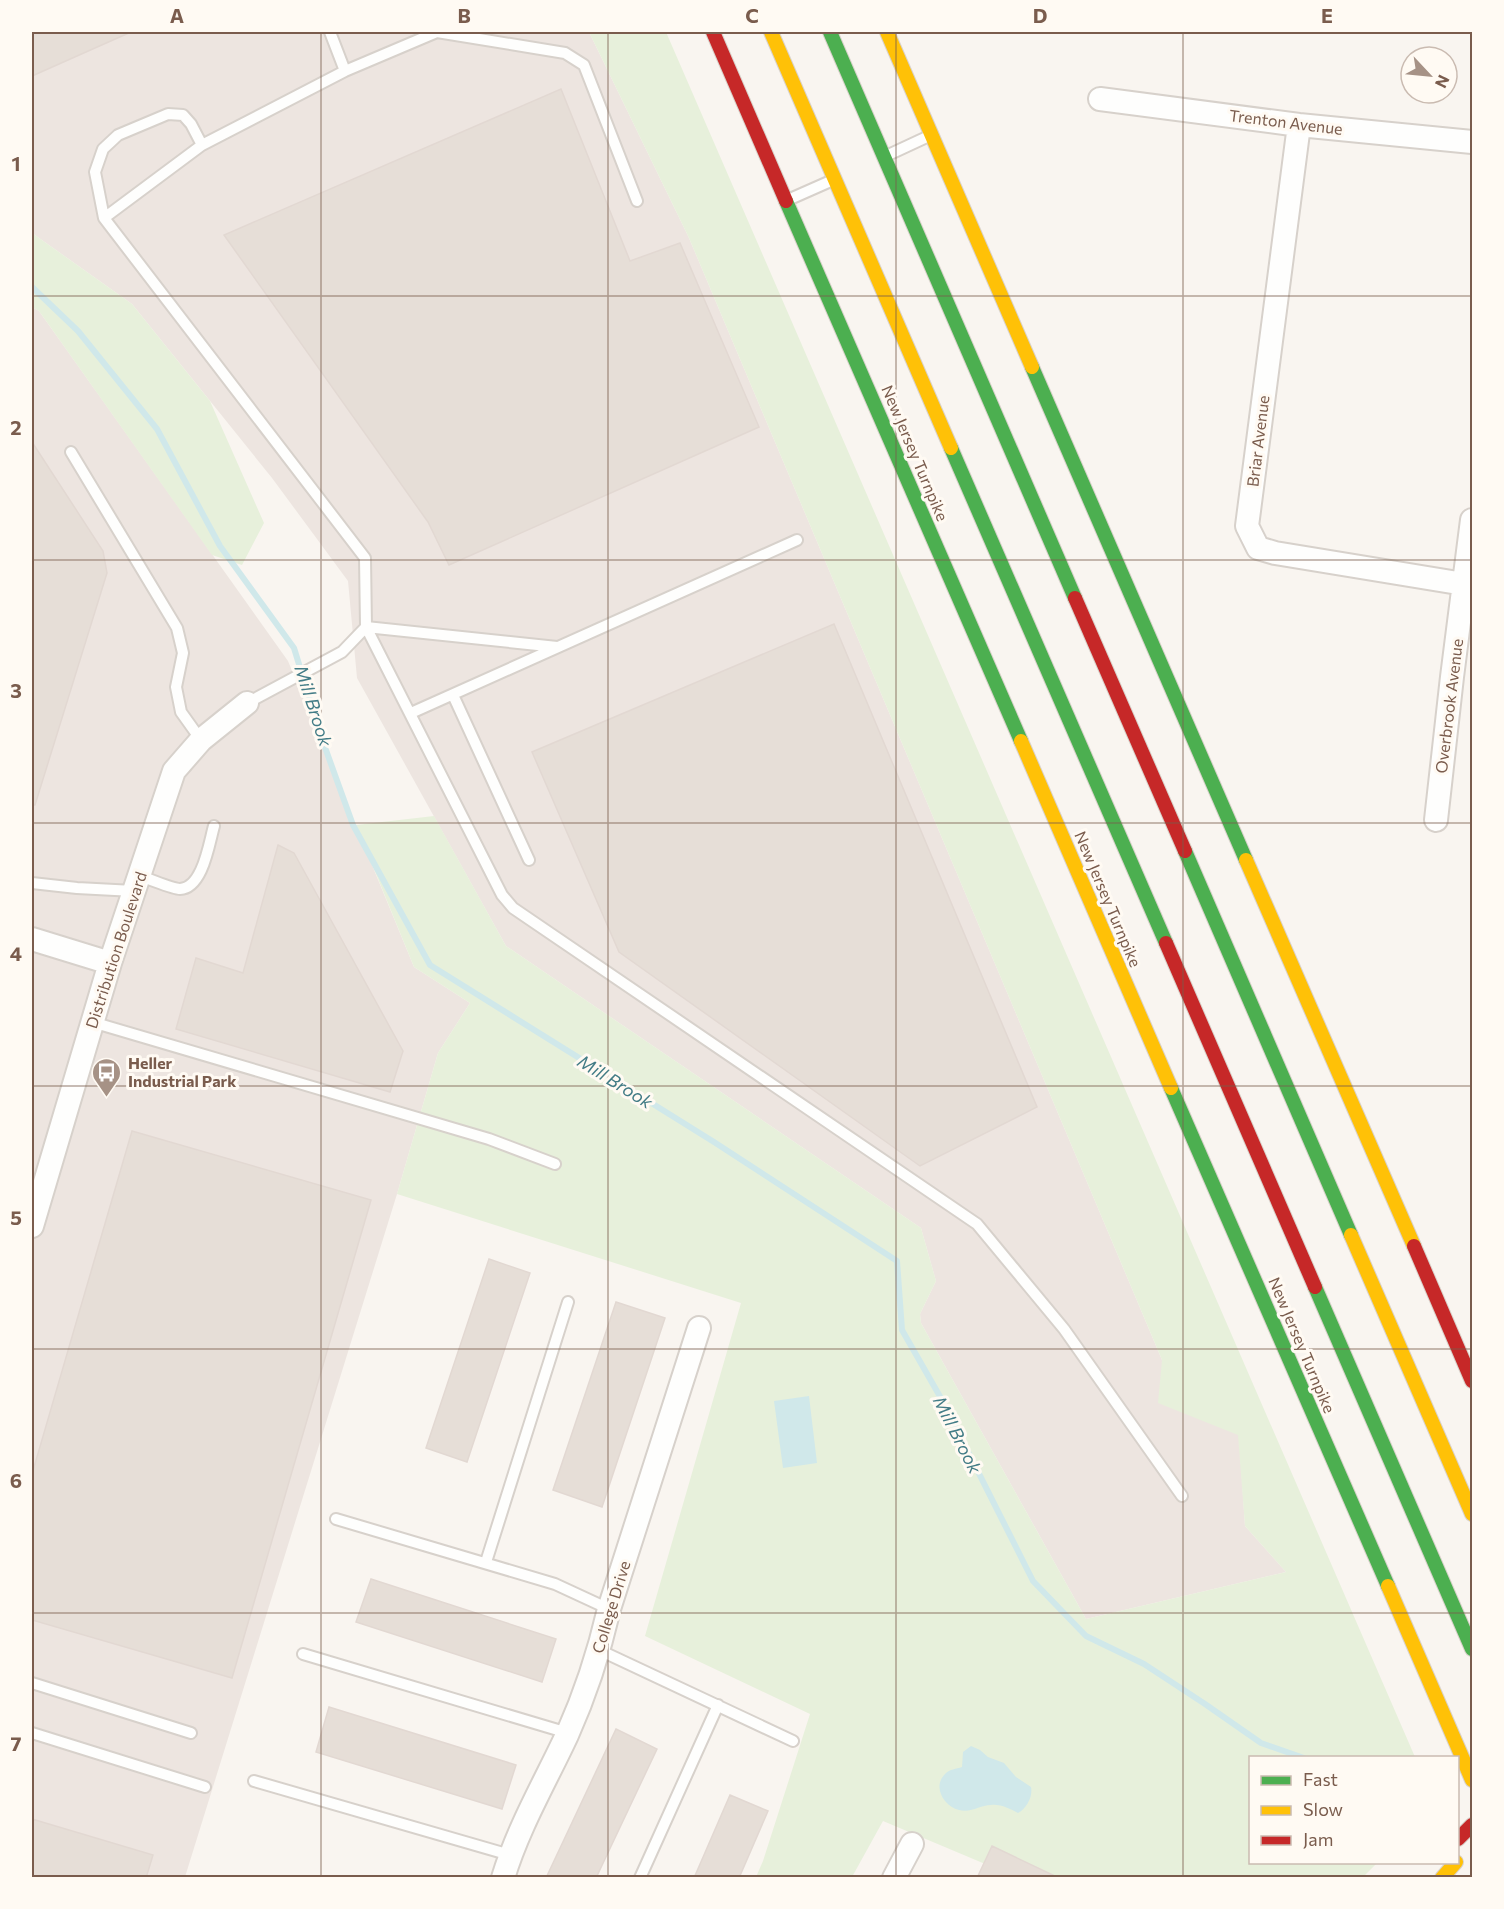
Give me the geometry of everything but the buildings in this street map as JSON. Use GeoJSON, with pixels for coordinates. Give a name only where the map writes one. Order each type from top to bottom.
{"type":"FeatureCollection","features":[{"type":"Feature","properties":{"kind":"main road","name":"New Jersey Turnpike"},"geometry":{"type":"LineString","coordinates":[[713,32],[1473,1780]]}},
{"type":"Feature","properties":{"kind":"main road"},"geometry":{"type":"LineString","coordinates":[[771,32],[1473,1649]]}},
{"type":"Feature","properties":{"kind":"main road"},"geometry":{"type":"LineString","coordinates":[[830,32],[1473,1514]]}},
{"type":"Feature","properties":{"kind":"main road"},"geometry":{"type":"LineString","coordinates":[[887,32],[1473,1381]]}},
{"type":"Feature","properties":{"kind":"main road"},"geometry":{"type":"LineString","coordinates":[[1459,1838],[1473,1825]]}},
{"type":"Feature","properties":{"kind":"main road"},"geometry":{"type":"LineString","coordinates":[[1442,1878],[1455,1864]]}},
{"type":"Feature","properties":{"kind":"street","name":"Trenton Avenue"},"geometry":{"type":"LineString","coordinates":[[1100,99],[1299,125],[1473,142]]}},
{"type":"Feature","properties":{"kind":"street","name":"Briar Avenue"},"geometry":{"type":"LineString","coordinates":[[1299,125],[1247,526],[1258,548],[1464,584]]}},
{"type":"Feature","properties":{"kind":"street","name":"Overbrook Avenue"},"geometry":{"type":"LineString","coordinates":[[1436,820],[1462,679],[1464,584],[1473,520]]}},
{"type":"Feature","properties":{"kind":"street","name":"Distribution Boulevard"},"geometry":{"type":"LineString","coordinates":[[32,1226],[110,963],[174,771],[201,740],[247,703]]}},
{"type":"Feature","properties":{"kind":"street"},"geometry":{"type":"LineString","coordinates":[[32,939],[110,963]]}},
{"type":"Feature","properties":{"kind":"street","name":"College Drive"},"geometry":{"type":"LineString","coordinates":[[503,1878],[510,1855],[568,1733],[599,1650],[609,1609],[699,1328]]}},
{"type":"Feature","properties":{"kind":"street"},"geometry":{"type":"LineString","coordinates":[[894,1878],[912,1844]]}},
{"type":"Feature","properties":{"kind":"lane"},"geometry":{"type":"LineString","coordinates":[[330,32],[345,71]]}},
{"type":"Feature","properties":{"kind":"lane"},"geometry":{"type":"LineString","coordinates":[[104,218],[202,145],[345,71],[437,32],[565,53],[584,65],[637,201]]}},
{"type":"Feature","properties":{"kind":"lane"},"geometry":{"type":"LineString","coordinates":[[202,145],[191,124],[183,115],[168,114],[117,135],[103,148],[95,172],[104,218],[364,558],[366,627],[502,895],[513,908],[977,1224],[1064,1329],[1182,1496]]}},
{"type":"Feature","properties":{"kind":"lane"},"geometry":{"type":"LineString","coordinates":[[884,157],[932,134]]}},
{"type":"Feature","properties":{"kind":"lane"},"geometry":{"type":"LineString","coordinates":[[787,201],[835,180]]}},
{"type":"Feature","properties":{"kind":"lane"},"geometry":{"type":"LineString","coordinates":[[71,452],[177,628],[183,653],[176,687],[181,712],[201,740]]}},
{"type":"Feature","properties":{"kind":"lane"},"geometry":{"type":"LineString","coordinates":[[411,713],[797,540]]}},
{"type":"Feature","properties":{"kind":"lane"},"geometry":{"type":"LineString","coordinates":[[366,627],[559,647]]}},
{"type":"Feature","properties":{"kind":"lane"},"geometry":{"type":"LineString","coordinates":[[247,703],[342,652],[366,627]]}},
{"type":"Feature","properties":{"kind":"lane"},"geometry":{"type":"LineString","coordinates":[[453,695],[529,860]]}},
{"type":"Feature","properties":{"kind":"lane"},"geometry":{"type":"LineString","coordinates":[[32,883],[77,888],[137,883],[179,889],[190,885],[200,874],[214,826]]}},
{"type":"Feature","properties":{"kind":"lane"},"geometry":{"type":"LineString","coordinates":[[92,1022],[489,1139],[555,1164]]}},
{"type":"Feature","properties":{"kind":"lane"},"geometry":{"type":"LineString","coordinates":[[486,1562],[568,1302]]}},
{"type":"Feature","properties":{"kind":"lane"},"geometry":{"type":"LineString","coordinates":[[336,1519],[555,1584],[609,1609]]}},
{"type":"Feature","properties":{"kind":"lane"},"geometry":{"type":"LineString","coordinates":[[599,1650],[793,1742]]}},
{"type":"Feature","properties":{"kind":"lane"},"geometry":{"type":"LineString","coordinates":[[303,1654],[568,1733]]}},
{"type":"Feature","properties":{"kind":"lane"},"geometry":{"type":"LineString","coordinates":[[32,1683],[191,1733]]}},
{"type":"Feature","properties":{"kind":"lane"},"geometry":{"type":"LineString","coordinates":[[640,1878],[718,1705]]}},
{"type":"Feature","properties":{"kind":"lane"},"geometry":{"type":"LineString","coordinates":[[32,1733],[205,1787]]}},
{"type":"Feature","properties":{"kind":"lane"},"geometry":{"type":"LineString","coordinates":[[254,1781],[510,1855]]}},
{"type":"Feature","properties":{"kind":"shaded area"},"geometry":{"type":"Polygon","coordinates":[[[32,32],[589,32],[689,238],[1162,1360],[1239,1435],[1245,1526],[1286,1572],[1086,1619],[921,1323],[920,1314],[936,1281],[921,1228],[506,946],[357,678],[348,581],[272,478],[132,304],[32,233],[32,32]]]}},
{"type":"Feature","properties":{"kind":"shaded area"},"geometry":{"type":"Polygon","coordinates":[[[32,307],[39,311],[288,661],[414,967],[470,1003],[438,1053],[397,1194],[185,1877],[32,1877],[32,307]]]}},
{"type":"Feature","properties":{"kind":"green space"},"geometry":{"type":"Polygon","coordinates":[[[589,32],[666,32],[1415,1756],[1249,1756],[1249,1864],[1376,1864],[1363,1877],[1016,1877],[883,1821],[852,1877],[756,1877],[810,1714],[645,1636],[741,1303],[397,1194],[438,1053],[470,1003],[414,967],[356,825],[434,816],[506,946],[921,1228],[936,1281],[920,1314],[921,1323],[1086,1619],[1286,1572],[1245,1526],[1238,1435],[1158,1403],[1162,1360],[689,238],[589,32]]]}},
{"type":"Feature","properties":{"kind":"green space"},"geometry":{"type":"Polygon","coordinates":[[[32,233],[132,304],[210,401],[264,523],[242,565],[212,555],[39,311],[32,307],[32,233]]]}},
{"type":"Feature","properties":{"kind":"water"},"geometry":{"type":"Polygon","coordinates":[[[809,1396],[817,1463],[783,1468],[774,1401],[809,1396]]]}},
{"type":"Feature","properties":{"kind":"water"},"geometry":{"type":"Polygon","coordinates":[[[971,1746],[988,1757],[1004,1763],[1016,1777],[1031,1787],[1030,1798],[1021,1811],[1018,1813],[1005,1807],[987,1805],[964,1811],[954,1808],[945,1800],[940,1790],[941,1779],[949,1771],[962,1767],[963,1752],[971,1746]]]}},
{"type":"Feature","properties":{"kind":"waterway","name":"Mill Brook"},"geometry":{"type":"LineString","coordinates":[[32,287],[78,331],[157,429],[220,546],[294,648],[322,739],[353,825],[430,965],[714,1142],[897,1261],[902,1330],[942,1400],[1033,1581],[1086,1636],[1144,1664],[1261,1743],[1298,1756]]}},
{"type":"Feature","properties":{"kind":"traffic: fast"},"geometry":{"type":"LineString","coordinates":[[830,32],[1075,598]]}},
{"type":"Feature","properties":{"kind":"traffic: fast"},"geometry":{"type":"LineString","coordinates":[[786,201],[1021,741]]}},
{"type":"Feature","properties":{"kind":"traffic: fast"},"geometry":{"type":"LineString","coordinates":[[1032,367],[1246,860]]}},
{"type":"Feature","properties":{"kind":"traffic: fast"},"geometry":{"type":"LineString","coordinates":[[951,448],[1166,943]]}},
{"type":"Feature","properties":{"kind":"traffic: fast"},"geometry":{"type":"LineString","coordinates":[[1185,851],[1351,1235]]}},
{"type":"Feature","properties":{"kind":"traffic: fast"},"geometry":{"type":"LineString","coordinates":[[1171,1088],[1388,1586]]}},
{"type":"Feature","properties":{"kind":"traffic: fast"},"geometry":{"type":"LineString","coordinates":[[1315,1287],[1472,1649]]}},
{"type":"Feature","properties":{"kind":"traffic: slow"},"geometry":{"type":"LineString","coordinates":[[771,32],[951,448]]}},
{"type":"Feature","properties":{"kind":"traffic: slow"},"geometry":{"type":"LineString","coordinates":[[887,32],[1032,367]]}},
{"type":"Feature","properties":{"kind":"traffic: slow"},"geometry":{"type":"LineString","coordinates":[[1021,741],[1171,1088]]}},
{"type":"Feature","properties":{"kind":"traffic: slow"},"geometry":{"type":"LineString","coordinates":[[1246,860],[1414,1246]]}},
{"type":"Feature","properties":{"kind":"traffic: slow"},"geometry":{"type":"LineString","coordinates":[[1351,1235],[1472,1514]]}},
{"type":"Feature","properties":{"kind":"traffic: slow"},"geometry":{"type":"LineString","coordinates":[[1388,1586],[1472,1780]]}},
{"type":"Feature","properties":{"kind":"traffic: slow"},"geometry":{"type":"LineString","coordinates":[[1442,1878],[1454,1864]]}},
{"type":"Feature","properties":{"kind":"traffic: jam"},"geometry":{"type":"LineString","coordinates":[[713,32],[786,201]]}},
{"type":"Feature","properties":{"kind":"traffic: jam"},"geometry":{"type":"LineString","coordinates":[[1075,598],[1185,851]]}},
{"type":"Feature","properties":{"kind":"traffic: jam"},"geometry":{"type":"LineString","coordinates":[[1166,943],[1315,1287]]}},
{"type":"Feature","properties":{"kind":"traffic: jam"},"geometry":{"type":"LineString","coordinates":[[1414,1246],[1472,1381]]}},
{"type":"Feature","properties":{"kind":"traffic: jam"},"geometry":{"type":"LineString","coordinates":[[1459,1838],[1472,1825]]}},
{"type":"Feature","properties":{"kind":"place","name":"Heller Industrial Park"},"geometry":{"type":"Point","coordinates":[107,1098]}}]}
